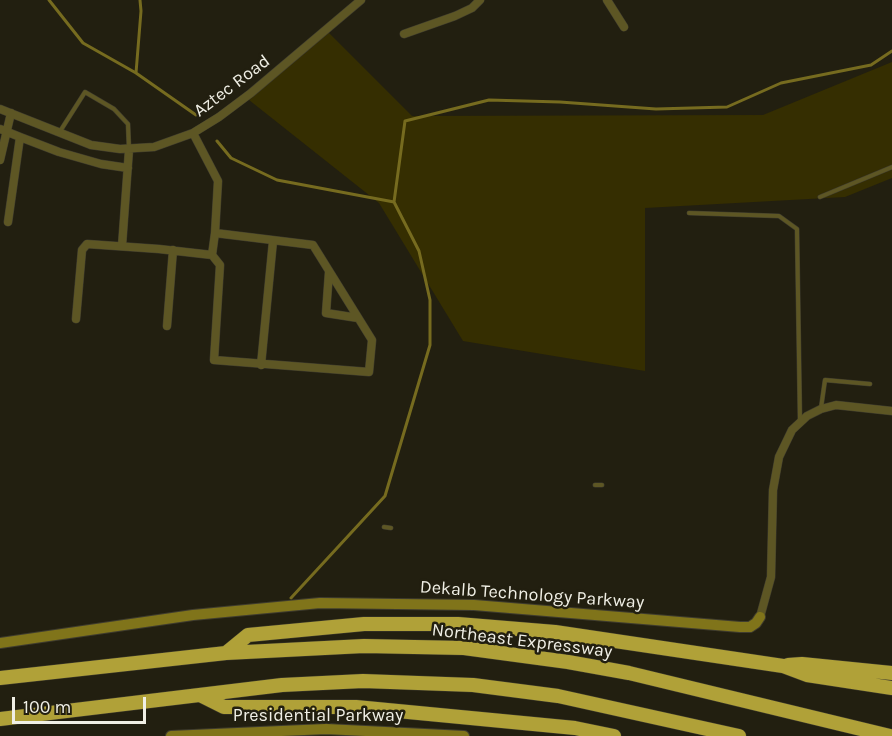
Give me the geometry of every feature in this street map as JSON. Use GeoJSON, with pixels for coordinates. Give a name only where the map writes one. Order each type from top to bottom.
{"type":"FeatureCollection","features":[{"type":"Feature","properties":{"kind":"highway"},"geometry":{"type":"LineString","coordinates":[[226,653],[248,635],[364,624],[458,624],[555,632],[783,666],[807,675],[892,688]]}},
{"type":"Feature","properties":{"kind":"highway","name":"Northeast Expressway"},"geometry":{"type":"LineString","coordinates":[[0,678],[226,653],[364,646],[464,648],[629,673],[890,736]]}},
{"type":"Feature","properties":{"kind":"highway"},"geometry":{"type":"LineString","coordinates":[[783,666],[802,664],[892,673]]}},
{"type":"Feature","properties":{"kind":"highway"},"geometry":{"type":"LineString","coordinates":[[0,719],[322,682],[473,685],[558,696],[739,736]]}},
{"type":"Feature","properties":{"kind":"highway"},"geometry":{"type":"LineString","coordinates":[[200,695],[224,707],[356,707],[576,728],[614,736]]}},
{"type":"Feature","properties":{"kind":"street","name":"Aztec Road"},"geometry":{"type":"LineString","coordinates":[[0,109],[91,145],[129,150],[154,147],[193,133],[219,117],[251,93],[361,0]]}},
{"type":"Feature","properties":{"kind":"street"},"geometry":{"type":"LineString","coordinates":[[404,34],[455,16],[472,8],[480,0]]}},
{"type":"Feature","properties":{"kind":"street"},"geometry":{"type":"LineString","coordinates":[[607,0],[624,27]]}},
{"type":"Feature","properties":{"kind":"street"},"geometry":{"type":"LineString","coordinates":[[0,160],[3,130],[11,113]]}},
{"type":"Feature","properties":{"kind":"street"},"geometry":{"type":"LineString","coordinates":[[3,130],[59,152],[101,164],[128,168]]}},
{"type":"Feature","properties":{"kind":"street"},"geometry":{"type":"LineString","coordinates":[[193,133],[218,181],[212,255]]}},
{"type":"Feature","properties":{"kind":"street"},"geometry":{"type":"LineString","coordinates":[[8,222],[10,194],[20,137]]}},
{"type":"Feature","properties":{"kind":"street"},"geometry":{"type":"LineString","coordinates":[[122,246],[129,150]]}},
{"type":"Feature","properties":{"kind":"street"},"geometry":{"type":"LineString","coordinates":[[0,192],[10,194]]}},
{"type":"Feature","properties":{"kind":"street"},"geometry":{"type":"LineString","coordinates":[[76,319],[82,250],[87,244],[212,255],[220,265],[214,360],[369,372],[372,340],[313,245],[215,233]]}},
{"type":"Feature","properties":{"kind":"street"},"geometry":{"type":"LineString","coordinates":[[261,365],[273,241]]}},
{"type":"Feature","properties":{"kind":"street"},"geometry":{"type":"LineString","coordinates":[[167,326],[173,250]]}},
{"type":"Feature","properties":{"kind":"street"},"geometry":{"type":"LineString","coordinates":[[329,272],[326,313],[358,318]]}},
{"type":"Feature","properties":{"kind":"street","name":"Dekalb Technology Parkway"},"geometry":{"type":"LineString","coordinates":[[0,643],[193,615],[321,603],[474,605],[750,627],[760,617],[771,577],[773,490],[779,457],[792,430],[807,416],[836,405],[892,411]]}},
{"type":"Feature","properties":{"kind":"street","name":"Presidential Parkway"},"geometry":{"type":"LineString","coordinates":[[171,736],[326,729],[458,736]]}},
{"type":"Feature","properties":{"kind":"lane"},"geometry":{"type":"LineString","coordinates":[[59,133],[86,92],[114,109],[128,124],[129,150]]}},
{"type":"Feature","properties":{"kind":"lane"},"geometry":{"type":"LineString","coordinates":[[820,197],[892,167]]}},
{"type":"Feature","properties":{"kind":"lane"},"geometry":{"type":"LineString","coordinates":[[689,213],[780,216],[797,230],[800,423]]}},
{"type":"Feature","properties":{"kind":"lane"},"geometry":{"type":"LineString","coordinates":[[821,409],[825,380],[870,384]]}},
{"type":"Feature","properties":{"kind":"lane"},"geometry":{"type":"LineString","coordinates":[[595,485],[602,485]]}},
{"type":"Feature","properties":{"kind":"lane"},"geometry":{"type":"LineString","coordinates":[[384,527],[391,528]]}},
{"type":"Feature","properties":{"kind":"shaded area"},"geometry":{"type":"Polygon","coordinates":[[[325,29],[412,116],[763,115],[892,62],[892,178],[845,197],[645,208],[645,371],[463,341],[379,203],[244,96],[325,29]]]}},
{"type":"Feature","properties":{"kind":"waterway"},"geometry":{"type":"LineString","coordinates":[[49,0],[83,43],[136,73],[196,115]]}},
{"type":"Feature","properties":{"kind":"waterway"},"geometry":{"type":"LineString","coordinates":[[136,73],[140,0]]}},
{"type":"Feature","properties":{"kind":"waterway"},"geometry":{"type":"LineString","coordinates":[[291,598],[385,496],[430,345],[430,300],[419,251],[394,202],[405,121],[489,100],[560,102],[656,109],[727,107],[781,83],[871,65],[892,51]]}},
{"type":"Feature","properties":{"kind":"waterway"},"geometry":{"type":"LineString","coordinates":[[217,141],[231,158],[277,180],[394,202]]}}]}
